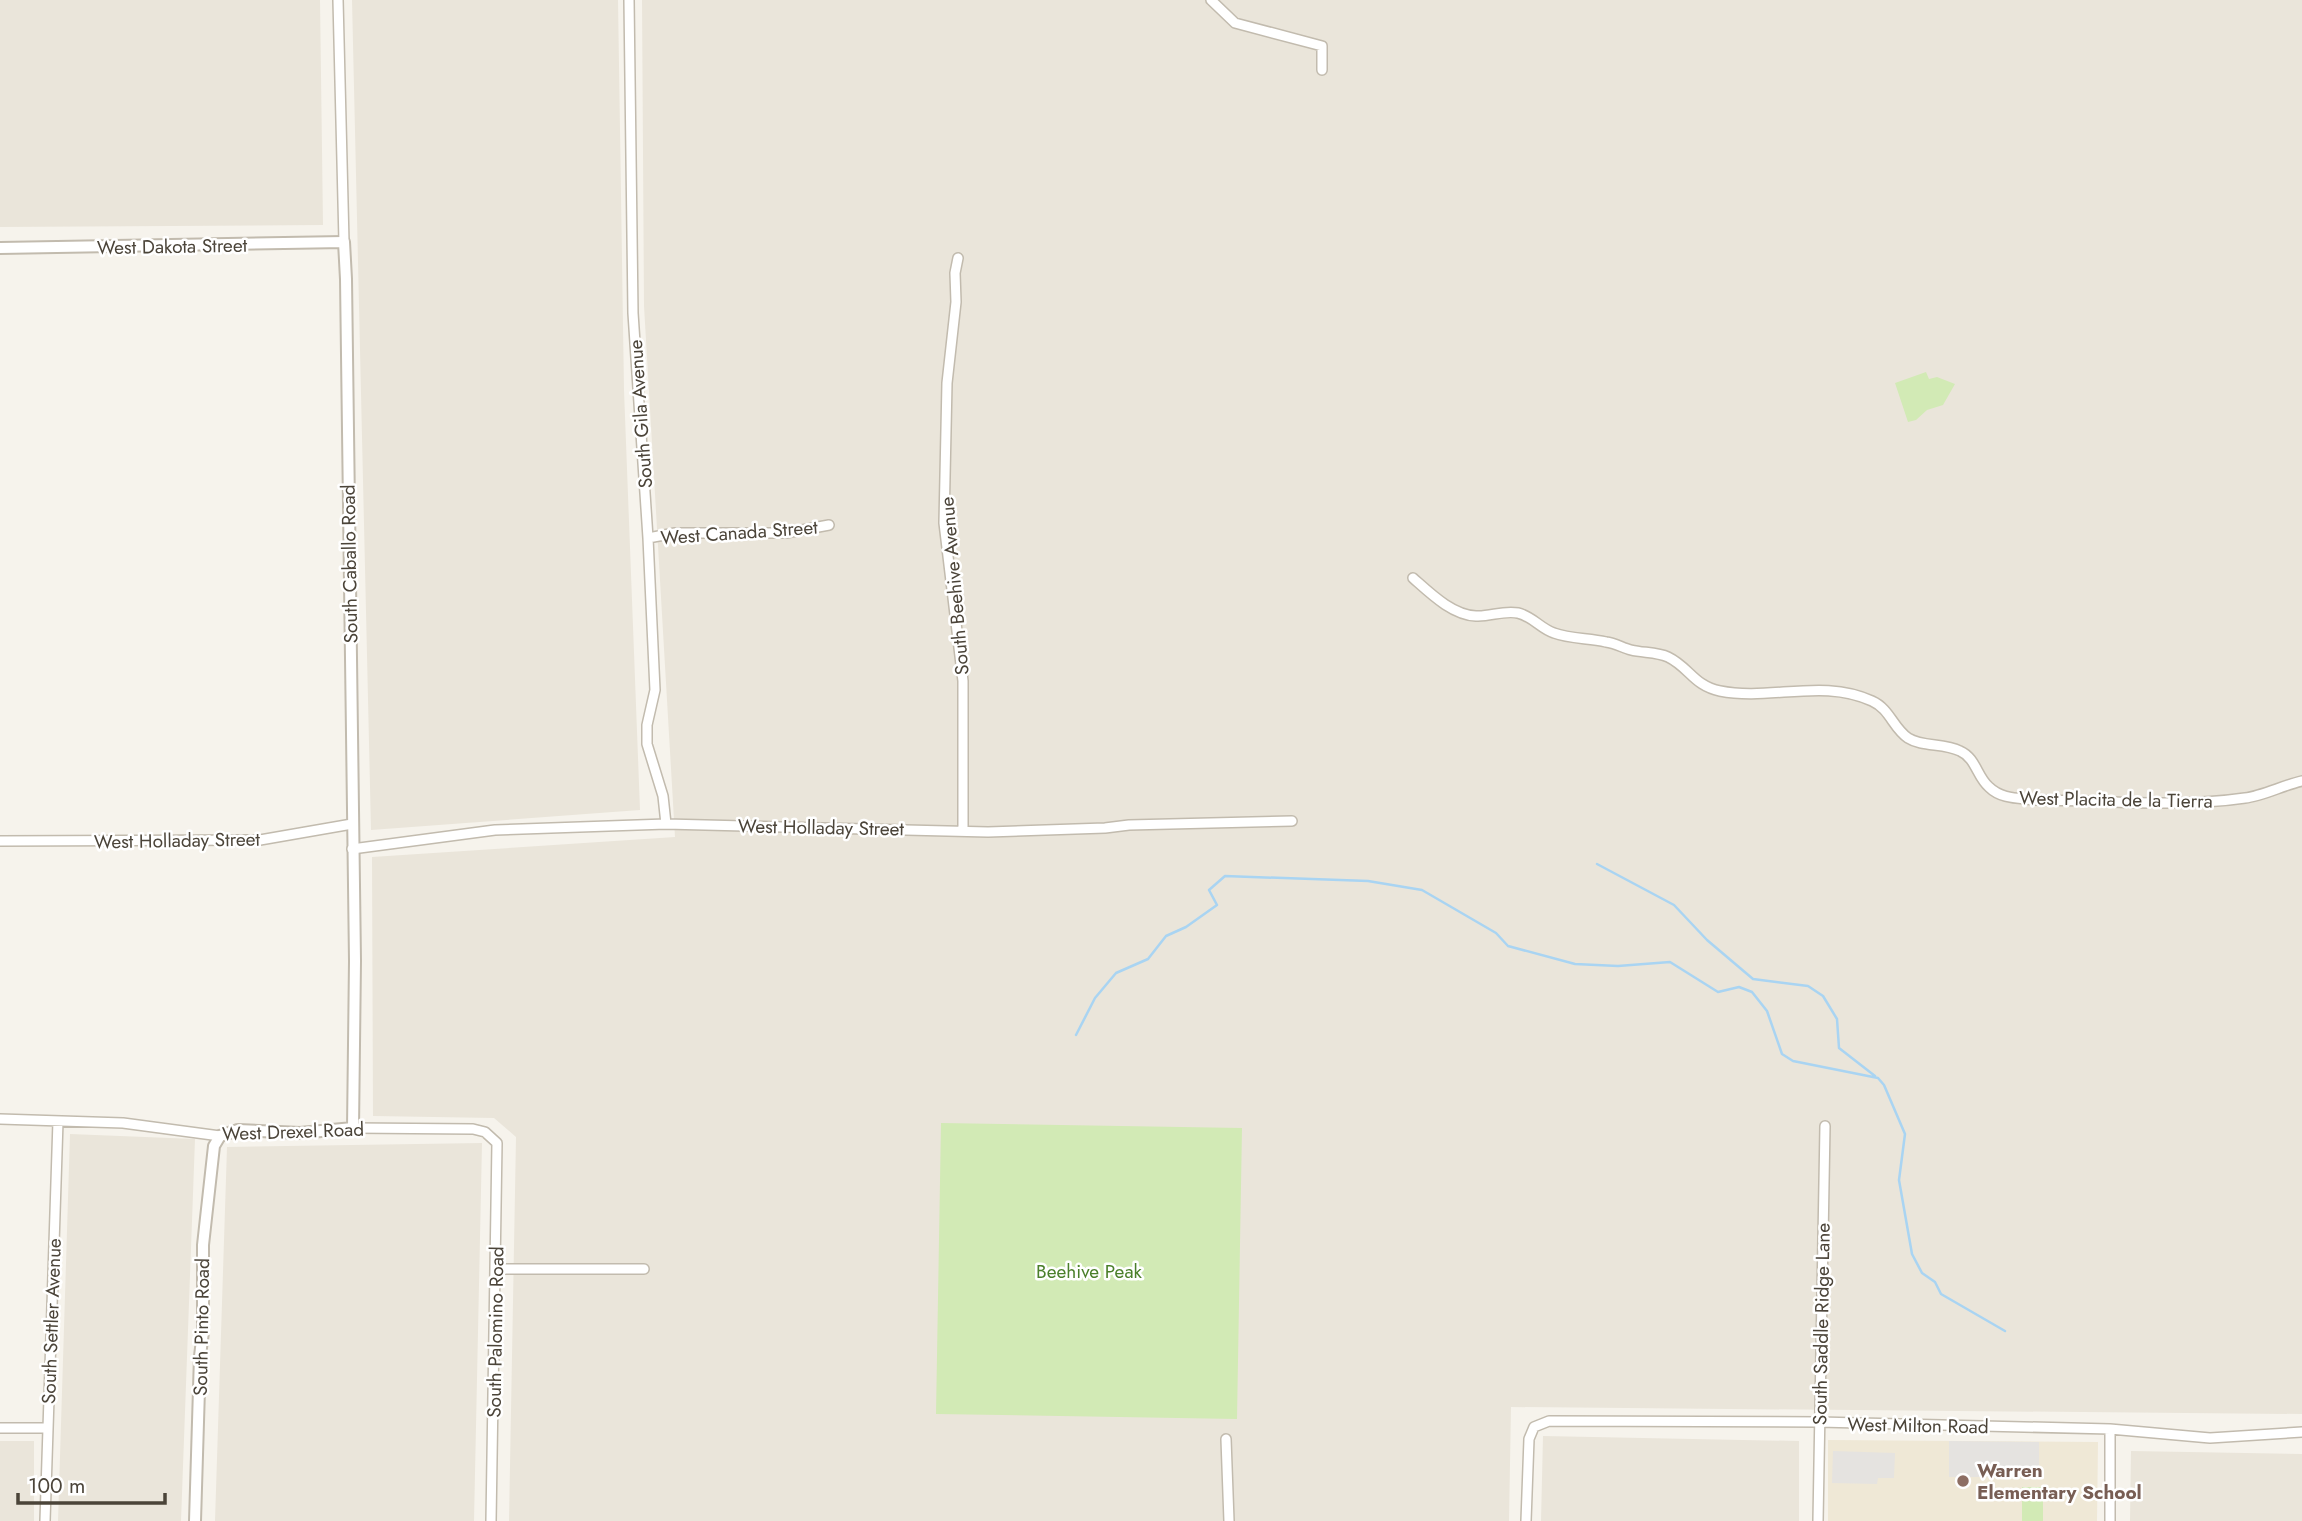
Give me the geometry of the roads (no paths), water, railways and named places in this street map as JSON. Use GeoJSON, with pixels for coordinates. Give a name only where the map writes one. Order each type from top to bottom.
{"type":"FeatureCollection","features":[{"type":"Feature","properties":{"kind":"street","name":"South Caballo Road"},"geometry":{"type":"LineString","coordinates":[[338,0],[346,279],[355,961],[354,1128]]}},
{"type":"Feature","properties":{"kind":"street","name":"South Gila Avenue"},"geometry":{"type":"LineString","coordinates":[[629,0],[633,313],[648,538],[654,690],[646,725],[647,744],[663,796],[666,824]]}},
{"type":"Feature","properties":{"kind":"street"},"geometry":{"type":"LineString","coordinates":[[1211,0],[1236,23],[1322,46],[1322,70]]}},
{"type":"Feature","properties":{"kind":"street","name":"West Dakota Street"},"geometry":{"type":"LineString","coordinates":[[0,248],[344,242]]}},
{"type":"Feature","properties":{"kind":"street","name":"South Beehive Avenue"},"geometry":{"type":"LineString","coordinates":[[958,258],[954,272],[956,302],[947,383],[944,523],[963,681],[962,830]]}},
{"type":"Feature","properties":{"kind":"street","name":"West Canada Street"},"geometry":{"type":"LineString","coordinates":[[648,538],[675,533],[786,533],[829,526]]}},
{"type":"Feature","properties":{"kind":"street","name":"West Placita de la Tierra"},"geometry":{"type":"LineString","coordinates":[[1413,578],[1436,598],[1463,614],[1475,616],[1503,612],[1520,613],[1534,619],[1552,633],[1610,642],[1630,650],[1667,657],[1704,687],[1722,692],[1811,690],[1836,692],[1871,700],[1886,710],[1900,731],[1910,740],[1960,751],[1975,764],[1988,787],[2005,797],[2034,800],[2215,802],[2249,798],[2279,786],[2302,781]]}},
{"type":"Feature","properties":{"kind":"street","name":"West Holladay Street"},"geometry":{"type":"LineString","coordinates":[[352,849],[495,830],[666,824],[1001,831],[1105,828],[1129,824],[1292,821]]}},
{"type":"Feature","properties":{"kind":"street","name":"West Holladay Street"},"geometry":{"type":"LineString","coordinates":[[0,841],[260,840],[352,824]]}},
{"type":"Feature","properties":{"kind":"street","name":"West Drexel Road"},"geometry":{"type":"LineString","coordinates":[[0,1119],[123,1123],[220,1136],[238,1130],[300,1133],[354,1128],[473,1129],[485,1132],[497,1143]]}},
{"type":"Feature","properties":{"kind":"street","name":"South Settler Avenue"},"geometry":{"type":"LineString","coordinates":[[46,1521],[58,1121]]}},
{"type":"Feature","properties":{"kind":"street","name":"South Saddle Ridge Lane"},"geometry":{"type":"LineString","coordinates":[[1818,1521],[1825,1126]]}},
{"type":"Feature","properties":{"kind":"street","name":"South Pinto Road"},"geometry":{"type":"LineString","coordinates":[[195,1521],[203,1332],[203,1245],[211,1159],[220,1136]]}},
{"type":"Feature","properties":{"kind":"street","name":"South Palomino Road"},"geometry":{"type":"LineString","coordinates":[[491,1521],[497,1143]]}},
{"type":"Feature","properties":{"kind":"street"},"geometry":{"type":"LineString","coordinates":[[496,1269],[645,1269]]}},
{"type":"Feature","properties":{"kind":"street","name":"West Milton Road"},"geometry":{"type":"LineString","coordinates":[[1526,1521],[1529,1439],[1534,1427],[1549,1421],[1819,1422],[2110,1429],[2210,1438],[2302,1432]]}},
{"type":"Feature","properties":{"kind":"street"},"geometry":{"type":"LineString","coordinates":[[0,1428],[47,1428]]}},
{"type":"Feature","properties":{"kind":"street"},"geometry":{"type":"LineString","coordinates":[[2110,1429],[2110,1521]]}},
{"type":"Feature","properties":{"kind":"street"},"geometry":{"type":"LineString","coordinates":[[1226,1439],[1229,1521]]}},
{"type":"Feature","properties":{"kind":"waterway"},"geometry":{"type":"LineString","coordinates":[[1597,864],[1674,905],[1707,940],[1753,979],[1808,986],[1823,996],[1837,1019],[1839,1048],[1875,1076]]}},
{"type":"Feature","properties":{"kind":"waterway"},"geometry":{"type":"LineString","coordinates":[[1076,1035],[1095,998],[1116,973],[1148,959],[1166,936],[1186,927],[1217,905],[1209,890],[1225,876],[1368,881],[1422,890],[1496,933],[1508,946],[1575,964],[1618,966],[1670,962],[1718,992],[1739,987],[1752,992],[1767,1011],[1782,1054],[1793,1061],[1878,1078],[1884,1085],[1905,1134],[1899,1180],[1912,1254],[1922,1273],[1935,1282],[1941,1294],[2005,1331]]}},
{"type":"Feature","properties":{"kind":"place","name":"Warren Elementary School"},"geometry":{"type":"Point","coordinates":[1963,1481]}},
{"type":"Feature","properties":{"kind":"park label","name":"Beehive Peak"},"geometry":{"type":"Point","coordinates":[1089,1271]}}]}
